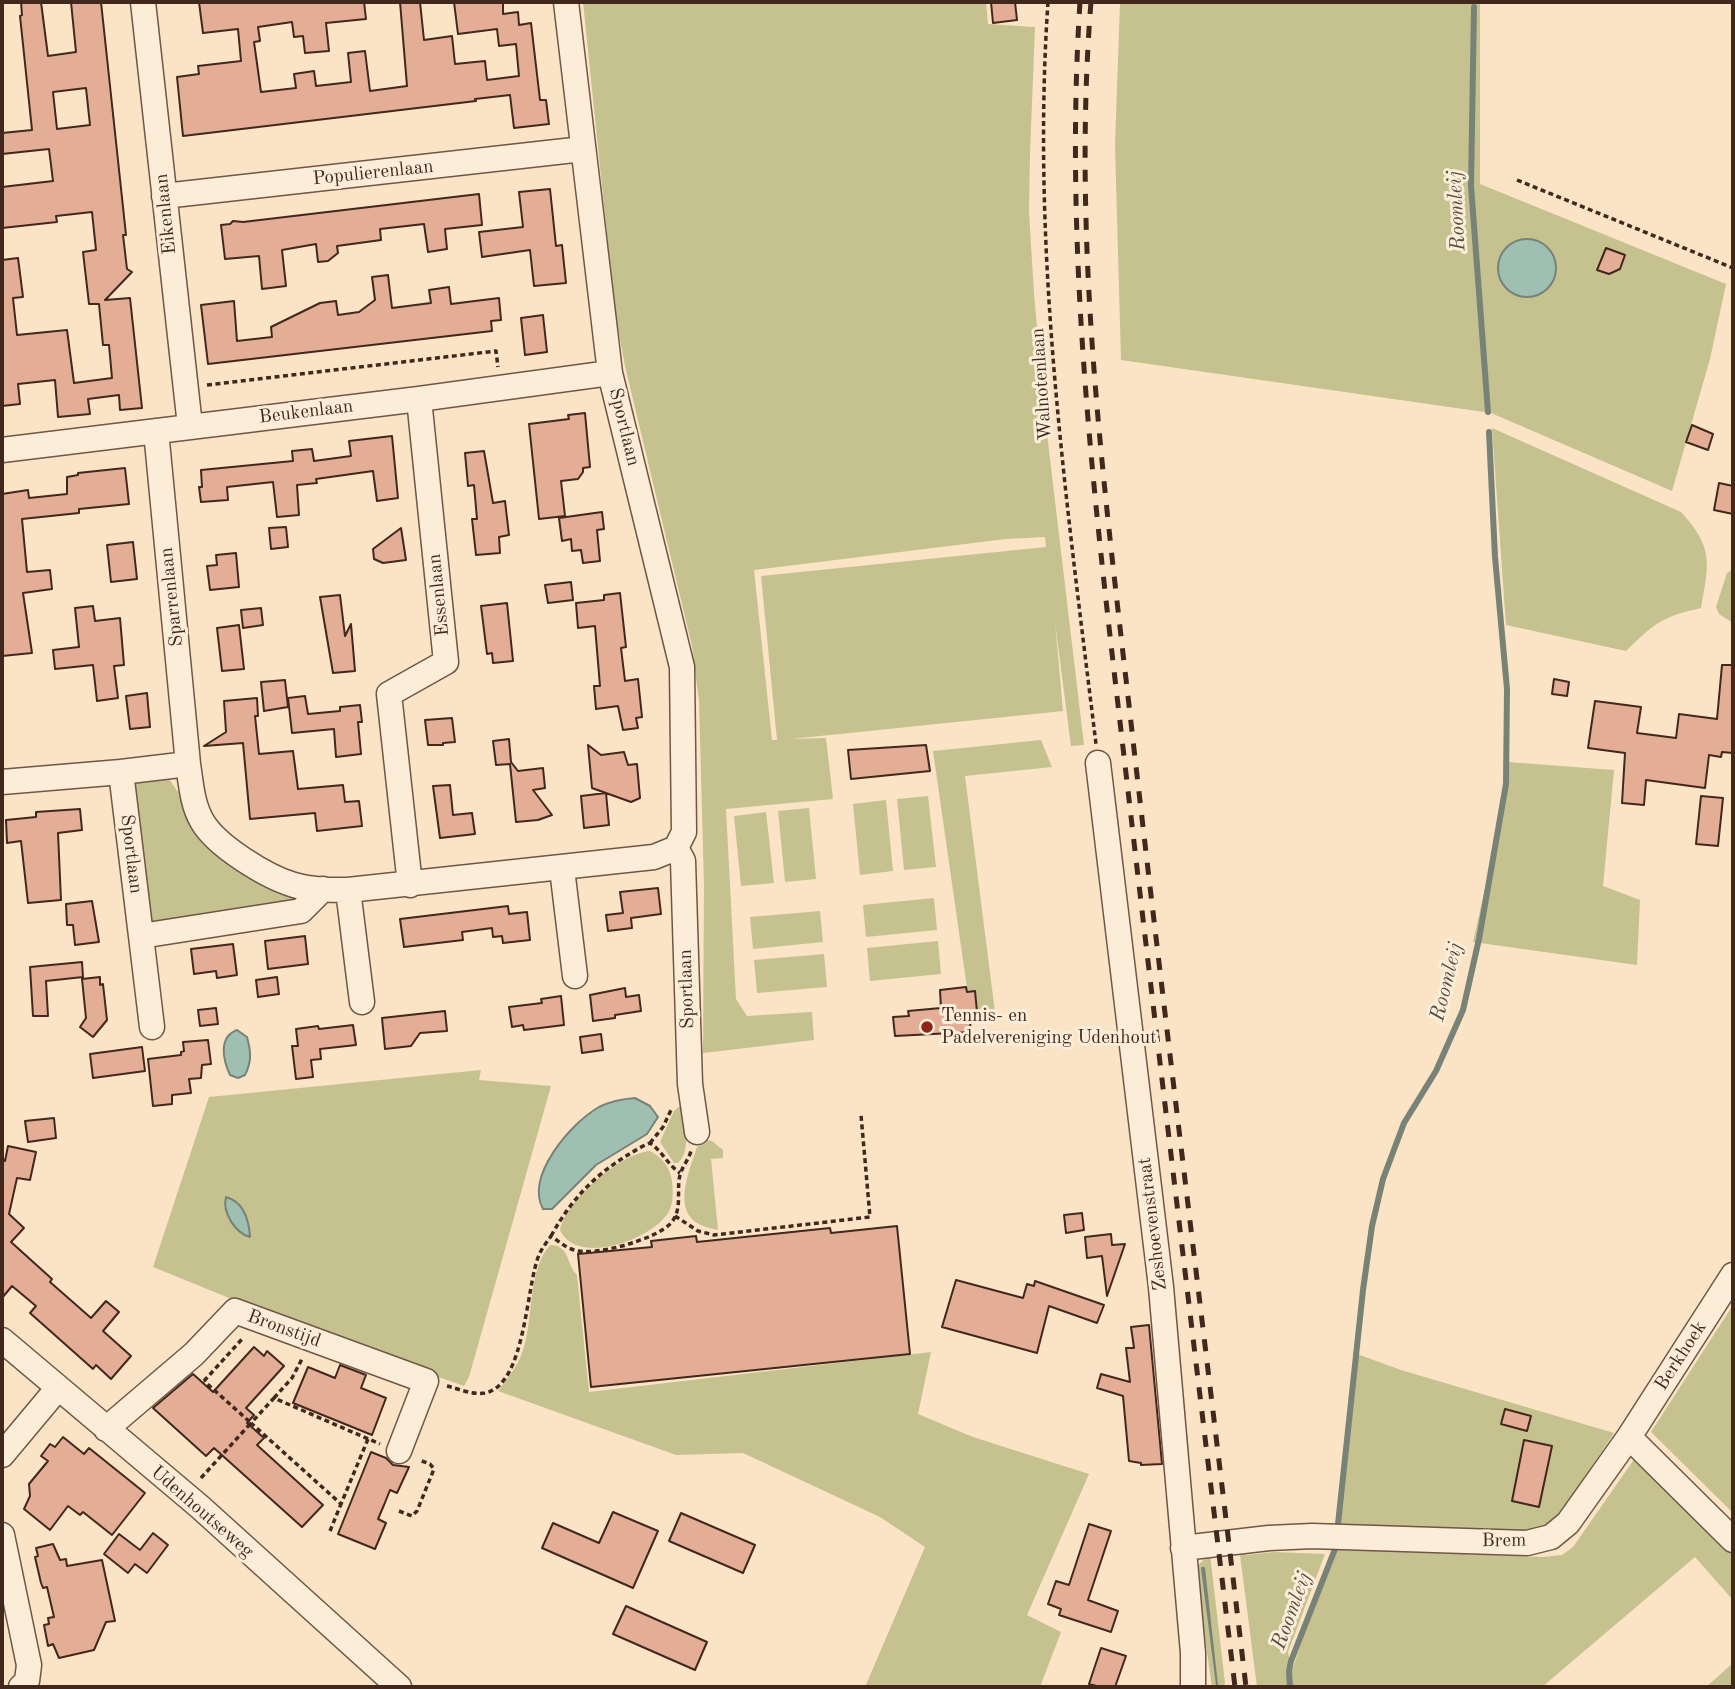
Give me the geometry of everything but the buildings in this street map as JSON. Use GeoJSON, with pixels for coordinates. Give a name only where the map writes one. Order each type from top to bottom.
{"type":"FeatureCollection","features":[{"type":"Feature","properties":{"kind":"street","name":"Eikenlaan"},"geometry":{"type":"LineString","coordinates":[[143,2],[190,426]]}},
{"type":"Feature","properties":{"kind":"street","name":"Sportlaan"},"geometry":{"type":"LineString","coordinates":[[566,2],[610,373],[682,667],[684,832],[676,848],[683,861],[690,1084],[697,1132]]}},
{"type":"Feature","properties":{"kind":"street","name":"Populierenlaan"},"geometry":{"type":"LineString","coordinates":[[164,196],[583,149]]}},
{"type":"Feature","properties":{"kind":"street","name":"Beukenlaan"},"geometry":{"type":"LineString","coordinates":[[2,450],[610,373]]}},
{"type":"Feature","properties":{"kind":"street","name":"Essenlaan"},"geometry":{"type":"LineString","coordinates":[[410,885],[389,694],[446,662],[419,399]]}},
{"type":"Feature","properties":{"kind":"street","name":"Sparrenlaan"},"geometry":{"type":"LineString","coordinates":[[156,431],[188,764]]}},
{"type":"Feature","properties":{"kind":"street","name":"Zeshoevenstraat"},"geometry":{"type":"LineString","coordinates":[[1098,763],[1161,1287],[1193,1653],[1193,1687]]}},
{"type":"Feature","properties":{"kind":"street"},"geometry":{"type":"LineString","coordinates":[[2,782],[188,764],[195,803],[202,822],[219,841],[261,870],[294,885],[335,890],[562,869],[654,857],[676,848]]}},
{"type":"Feature","properties":{"kind":"street","name":"Sportlaan"},"geometry":{"type":"LineString","coordinates":[[121,772],[152,1027]]}},
{"type":"Feature","properties":{"kind":"street"},"geometry":{"type":"LineString","coordinates":[[562,869],[575,976]]}},
{"type":"Feature","properties":{"kind":"street"},"geometry":{"type":"LineString","coordinates":[[141,936],[302,911],[335,890]]}},
{"type":"Feature","properties":{"kind":"street"},"geometry":{"type":"LineString","coordinates":[[335,890],[362,1002]]}},
{"type":"Feature","properties":{"kind":"street","name":"Berkhoek"},"geometry":{"type":"LineString","coordinates":[[1629,1437],[1733,1275]]}},
{"type":"Feature","properties":{"kind":"street","name":"Bronstijd"},"geometry":{"type":"LineString","coordinates":[[106,1429],[194,1354],[235,1311],[426,1381]]}},
{"type":"Feature","properties":{"kind":"street","name":"Udenhoutseweg"},"geometry":{"type":"LineString","coordinates":[[2,1340],[200,1507],[399,1687]]}},
{"type":"Feature","properties":{"kind":"street"},"geometry":{"type":"LineString","coordinates":[[399,1451],[426,1381]]}},
{"type":"Feature","properties":{"kind":"street"},"geometry":{"type":"LineString","coordinates":[[2,1455],[58,1388]]}},
{"type":"Feature","properties":{"kind":"street"},"geometry":{"type":"LineString","coordinates":[[1629,1437],[1733,1540]]}},
{"type":"Feature","properties":{"kind":"street","name":"Brem"},"geometry":{"type":"LineString","coordinates":[[1183,1548],[1312,1536],[1527,1543],[1551,1537],[1568,1523],[1629,1437]]}},
{"type":"Feature","properties":{"kind":"street"},"geometry":{"type":"LineString","coordinates":[[2,1535],[29,1665],[27,1681],[21,1687]]}},
{"type":"Feature","properties":{"kind":"path","name":"Walnotenlaan"},"geometry":{"type":"LineString","coordinates":[[1048,2],[1045,44],[1045,226],[1060,448],[1098,763]]}},
{"type":"Feature","properties":{"kind":"path"},"geometry":{"type":"LineString","coordinates":[[1517,180],[1733,268]]}},
{"type":"Feature","properties":{"kind":"path"},"geometry":{"type":"LineString","coordinates":[[184,387],[496,351],[500,388]]}},
{"type":"Feature","properties":{"kind":"path"},"geometry":{"type":"LineString","coordinates":[[426,1381],[474,1393],[488,1392],[498,1385],[510,1370],[520,1348],[539,1255],[565,1211],[598,1174],[650,1143],[663,1127],[681,1089],[690,1084]]}},
{"type":"Feature","properties":{"kind":"path"},"geometry":{"type":"LineString","coordinates":[[676,1216],[698,1231],[714,1235],[870,1217],[861,1115]]}},
{"type":"Feature","properties":{"kind":"path"},"geometry":{"type":"LineString","coordinates":[[551,1236],[574,1251],[601,1250],[629,1245],[670,1224],[676,1216],[679,1203],[680,1173],[689,1160],[697,1132]]}},
{"type":"Feature","properties":{"kind":"path"},"geometry":{"type":"LineString","coordinates":[[650,1143],[680,1173]]}},
{"type":"Feature","properties":{"kind":"path"},"geometry":{"type":"LineString","coordinates":[[200,1479],[292,1378],[312,1339]]}},
{"type":"Feature","properties":{"kind":"path"},"geometry":{"type":"LineString","coordinates":[[204,1381],[341,1504]]}},
{"type":"Feature","properties":{"kind":"path"},"geometry":{"type":"LineString","coordinates":[[274,1398],[430,1464],[433,1469],[417,1511],[412,1516],[400,1511]]}},
{"type":"Feature","properties":{"kind":"path"},"geometry":{"type":"LineString","coordinates":[[330,1531],[368,1439]]}},
{"type":"Feature","properties":{"kind":"shaded area"},"geometry":{"type":"Polygon","coordinates":[[[583,2],[986,2],[988,24],[1035,27],[1029,211],[1034,294],[1046,425],[1084,745],[1071,746],[1055,622],[1063,711],[791,739],[826,738],[833,799],[726,809],[736,999],[747,1016],[812,1012],[814,1040],[703,1053],[704,885],[699,701],[692,646],[625,366],[615,312],[583,2]],[[1045,537],[1006,539],[754,570],[772,740],[777,740],[761,576],[1046,547],[1045,537]]]}},
{"type":"Feature","properties":{"kind":"shaded area"},"geometry":{"type":"Polygon","coordinates":[[[1120,2],[1480,2],[1480,184],[1726,284],[1710,359],[1672,491],[1491,413],[1121,360],[1115,145],[1120,2]]]}},
{"type":"Feature","properties":{"kind":"shaded area"},"geometry":{"type":"Polygon","coordinates":[[[1527,239],[1543,244],[1551,252],[1556,268],[1551,284],[1543,292],[1527,297],[1511,292],[1503,284],[1498,268],[1503,252],[1511,244],[1527,239]]]}},
{"type":"Feature","properties":{"kind":"shaded area"},"geometry":{"type":"Polygon","coordinates":[[[1492,428],[1681,512],[1704,546],[1707,567],[1701,608],[1659,622],[1626,651],[1506,625],[1492,428]]]}},
{"type":"Feature","properties":{"kind":"shaded area"},"geometry":{"type":"Polygon","coordinates":[[[1733,569],[1733,623],[1719,614],[1716,607],[1727,573],[1733,569]]]}},
{"type":"Feature","properties":{"kind":"shaded area"},"geometry":{"type":"Polygon","coordinates":[[[1041,740],[1052,767],[965,776],[996,1020],[972,1023],[933,751],[1041,740]]]}},
{"type":"Feature","properties":{"kind":"shaded area"},"geometry":{"type":"Polygon","coordinates":[[[1508,762],[1614,770],[1603,886],[1640,900],[1637,965],[1473,942],[1496,839],[1508,762]]]}},
{"type":"Feature","properties":{"kind":"shaded area"},"geometry":{"type":"Polygon","coordinates":[[[161,776],[169,779],[178,792],[187,818],[298,898],[296,902],[151,922],[132,780],[161,776]]]}},
{"type":"Feature","properties":{"kind":"shaded area"},"geometry":{"type":"Polygon","coordinates":[[[928,796],[936,867],[904,870],[897,799],[928,796]]]}},
{"type":"Feature","properties":{"kind":"shaded area"},"geometry":{"type":"Polygon","coordinates":[[[886,800],[893,871],[860,875],[853,804],[886,800]]]}},
{"type":"Feature","properties":{"kind":"shaded area"},"geometry":{"type":"Polygon","coordinates":[[[809,808],[816,879],[785,882],[778,811],[809,808]]]}},
{"type":"Feature","properties":{"kind":"shaded area"},"geometry":{"type":"Polygon","coordinates":[[[766,812],[774,883],[741,886],[734,816],[766,812]]]}},
{"type":"Feature","properties":{"kind":"shaded area"},"geometry":{"type":"Polygon","coordinates":[[[934,898],[937,930],[866,937],[863,905],[934,898]]]}},
{"type":"Feature","properties":{"kind":"shaded area"},"geometry":{"type":"Polygon","coordinates":[[[820,911],[823,942],[753,949],[750,917],[820,911]]]}},
{"type":"Feature","properties":{"kind":"shaded area"},"geometry":{"type":"Polygon","coordinates":[[[938,941],[941,974],[870,981],[867,948],[938,941]]]}},
{"type":"Feature","properties":{"kind":"shaded area"},"geometry":{"type":"Polygon","coordinates":[[[824,954],[827,987],[757,993],[754,960],[824,954]]]}},
{"type":"Feature","properties":{"kind":"shaded area"},"geometry":{"type":"Polygon","coordinates":[[[237,1030],[247,1037],[250,1056],[245,1075],[238,1078],[230,1075],[224,1050],[227,1038],[237,1030]]]}},
{"type":"Feature","properties":{"kind":"shaded area"},"geometry":{"type":"Polygon","coordinates":[[[481,1070],[479,1080],[551,1086],[469,1377],[464,1386],[330,1339],[153,1267],[209,1097],[481,1070]]]}},
{"type":"Feature","properties":{"kind":"shaded area"},"geometry":{"type":"Polygon","coordinates":[[[635,1098],[650,1106],[658,1117],[647,1134],[596,1165],[552,1209],[543,1209],[539,1196],[540,1181],[545,1166],[564,1138],[599,1107],[635,1098]]]}},
{"type":"Feature","properties":{"kind":"shaded area"},"geometry":{"type":"Polygon","coordinates":[[[681,1105],[686,1145],[682,1158],[678,1163],[674,1163],[660,1142],[674,1111],[681,1105]]]}},
{"type":"Feature","properties":{"kind":"shaded area"},"geometry":{"type":"Polygon","coordinates":[[[706,1140],[712,1141],[723,1150],[723,1158],[711,1159],[718,1230],[692,1219],[685,1203],[691,1164],[697,1147],[706,1140]]]}},
{"type":"Feature","properties":{"kind":"shaded area"},"geometry":{"type":"Polygon","coordinates":[[[650,1151],[665,1163],[672,1181],[671,1205],[659,1223],[631,1240],[614,1246],[582,1247],[569,1241],[560,1230],[564,1218],[583,1192],[610,1169],[638,1154],[650,1151]]]}},
{"type":"Feature","properties":{"kind":"shaded area"},"geometry":{"type":"Polygon","coordinates":[[[226,1197],[237,1203],[244,1212],[250,1237],[239,1231],[231,1221],[226,1209],[226,1197]]]}},
{"type":"Feature","properties":{"kind":"shaded area"},"geometry":{"type":"Polygon","coordinates":[[[550,1245],[561,1248],[577,1275],[589,1392],[931,1352],[918,1414],[973,1437],[1089,1474],[1027,1615],[1061,1632],[1040,1687],[865,1687],[925,1547],[880,1517],[743,1453],[676,1455],[498,1391],[522,1353],[534,1282],[550,1245]]]}},
{"type":"Feature","properties":{"kind":"shaded area"},"geometry":{"type":"Polygon","coordinates":[[[1733,1305],[1733,1513],[1651,1432],[1733,1305]]]}},
{"type":"Feature","properties":{"kind":"shaded area"},"geometry":{"type":"Polygon","coordinates":[[[1357,1354],[1401,1370],[1614,1433],[1562,1511],[1538,1536],[1335,1531],[1357,1354]]]}},
{"type":"Feature","properties":{"kind":"shaded area"},"geometry":{"type":"Polygon","coordinates":[[[1635,1458],[1733,1553],[1733,1600],[1695,1557],[1542,1687],[1257,1687],[1239,1547],[1246,1555],[1274,1552],[1325,1554],[1288,1652],[1292,1670],[1333,1549],[1543,1557],[1562,1555],[1573,1547],[1635,1458]]]}},
{"type":"Feature","properties":{"kind":"shaded area"},"geometry":{"type":"Polygon","coordinates":[[[1210,1554],[1224,1687],[1212,1687],[1195,1568],[1210,1554]]]}},
{"type":"Feature","properties":{"kind":"shaded area"},"geometry":{"type":"Polygon","coordinates":[[[1202,1568],[1204,1568],[1217,1685],[1202,1568]]]}},
{"type":"Feature","properties":{"kind":"shaded area"},"geometry":{"type":"Polygon","coordinates":[[[1733,1663],[1733,1687],[1706,1687],[1733,1663]]]}},
{"type":"Feature","properties":{"kind":"waterway","name":"Roomleij"},"geometry":{"type":"LineString","coordinates":[[1474,7],[1471,186],[1488,412]]}},
{"type":"Feature","properties":{"kind":"waterway","name":"Roomleij"},"geometry":{"type":"LineString","coordinates":[[1338,1524],[1372,1226],[1383,1179],[1404,1123],[1436,1071],[1463,1010],[1479,939],[1506,784],[1507,689],[1495,557],[1489,432]]}},
{"type":"Feature","properties":{"kind":"waterway","name":"Roomleij"},"geometry":{"type":"LineString","coordinates":[[1290,1687],[1291,1661],[1335,1549]]}},
{"type":"Feature","properties":{"kind":"railway"},"geometry":{"type":"LineString","coordinates":[[1080,2],[1076,198],[1079,295],[1094,490],[1235,1687]]}},
{"type":"Feature","properties":{"kind":"railway"},"geometry":{"type":"LineString","coordinates":[[1091,2],[1085,189],[1094,376],[1148,866],[1246,1687]]}},
{"type":"Feature","properties":{"kind":"place","name":"Tennis- en Padelvereniging Udenhout"},"geometry":{"type":"Point","coordinates":[927,1027]}}]}
